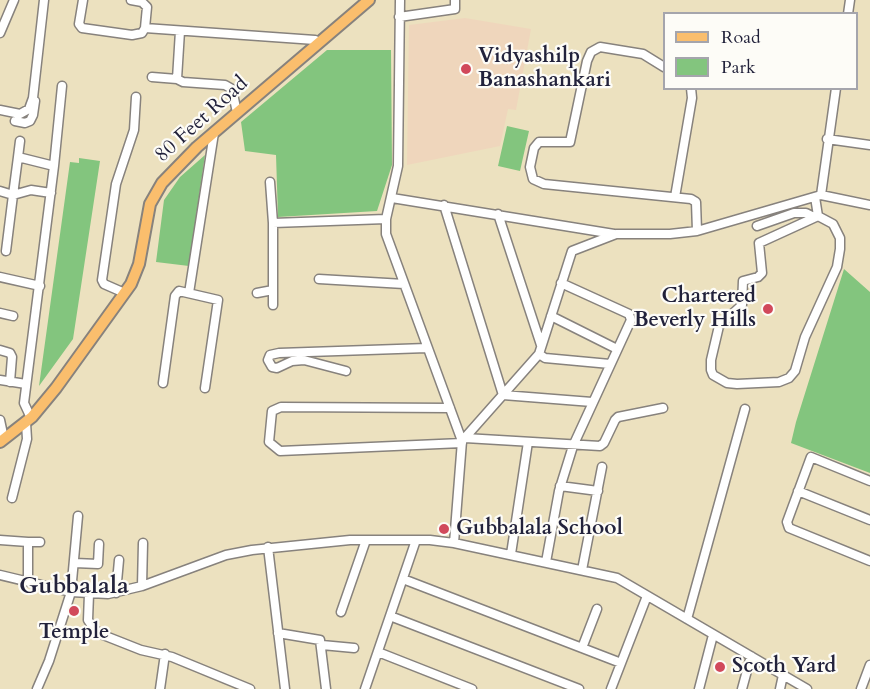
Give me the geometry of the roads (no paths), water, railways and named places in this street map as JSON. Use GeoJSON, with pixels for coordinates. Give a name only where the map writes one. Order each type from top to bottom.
{"type":"FeatureCollection","features":[{"type":"Feature","properties":{"kind":"main road","name":"80 Feet Road"},"geometry":{"type":"LineString","coordinates":[[29,418],[127,282],[134,263],[144,208],[150,191],[158,180],[194,144],[361,0]]}},
{"type":"Feature","properties":{"kind":"main road","name":"80 Feet Road"},"geometry":{"type":"LineString","coordinates":[[1,437],[29,418],[56,388],[131,284],[139,264],[150,204],[158,188],[197,147],[369,0]]}},
{"type":"Feature","properties":{"kind":"street"},"geometry":{"type":"LineString","coordinates":[[0,33],[14,0]]}},
{"type":"Feature","properties":{"kind":"street"},"geometry":{"type":"LineString","coordinates":[[0,110],[20,114],[29,109],[33,98],[44,0]]}},
{"type":"Feature","properties":{"kind":"street"},"geometry":{"type":"LineString","coordinates":[[83,0],[79,24],[82,28],[132,35],[142,33],[145,28],[147,7],[141,2],[131,0]]}},
{"type":"Feature","properties":{"kind":"street"},"geometry":{"type":"LineString","coordinates":[[400,0],[398,166],[386,219],[386,234],[463,440],[454,543]]}},
{"type":"Feature","properties":{"kind":"street"},"geometry":{"type":"LineString","coordinates":[[399,17],[455,9],[454,0]]}},
{"type":"Feature","properties":{"kind":"street"},"geometry":{"type":"LineString","coordinates":[[145,28],[315,40]]}},
{"type":"Feature","properties":{"kind":"street"},"geometry":{"type":"LineString","coordinates":[[177,79],[180,32]]}},
{"type":"Feature","properties":{"kind":"street"},"geometry":{"type":"LineString","coordinates":[[663,66],[643,54],[600,46],[591,52],[570,142],[539,142],[534,148],[530,166],[533,179],[544,184],[675,197],[696,202],[697,231]]}},
{"type":"Feature","properties":{"kind":"street"},"geometry":{"type":"LineString","coordinates":[[152,77],[225,86],[232,89],[236,108]]}},
{"type":"Feature","properties":{"kind":"street"},"geometry":{"type":"LineString","coordinates":[[12,498],[27,438],[29,418],[24,403],[37,293],[40,286],[62,86]]}},
{"type":"Feature","properties":{"kind":"street"},"geometry":{"type":"LineString","coordinates":[[675,197],[692,98],[691,90]]}},
{"type":"Feature","properties":{"kind":"street"},"geometry":{"type":"LineString","coordinates":[[816,217],[836,90]]}},
{"type":"Feature","properties":{"kind":"street"},"geometry":{"type":"LineString","coordinates":[[120,291],[105,284],[102,280],[116,183],[134,130],[136,97]]}},
{"type":"Feature","properties":{"kind":"street"},"geometry":{"type":"LineString","coordinates":[[15,121],[25,123],[30,121],[35,104],[33,98]]}},
{"type":"Feature","properties":{"kind":"street"},"geometry":{"type":"LineString","coordinates":[[189,293],[214,132]]}},
{"type":"Feature","properties":{"kind":"street"},"geometry":{"type":"LineString","coordinates":[[827,139],[870,145]]}},
{"type":"Feature","properties":{"kind":"street"},"geometry":{"type":"LineString","coordinates":[[6,251],[20,141]]}},
{"type":"Feature","properties":{"kind":"street"},"geometry":{"type":"LineString","coordinates":[[18,157],[54,166]]}},
{"type":"Feature","properties":{"kind":"street"},"geometry":{"type":"LineString","coordinates":[[270,182],[273,223],[273,305]]}},
{"type":"Feature","properties":{"kind":"street"},"geometry":{"type":"LineString","coordinates":[[0,191],[13,195],[31,190],[51,193]]}},
{"type":"Feature","properties":{"kind":"street"},"geometry":{"type":"LineString","coordinates":[[392,198],[616,234],[670,234],[697,231],[818,196],[870,205]]}},
{"type":"Feature","properties":{"kind":"street"},"geometry":{"type":"LineString","coordinates":[[444,205],[503,395]]}},
{"type":"Feature","properties":{"kind":"street"},"geometry":{"type":"LineString","coordinates":[[757,226],[794,213],[806,213],[816,217],[833,224],[840,238],[837,267],[809,327],[795,371],[789,378],[780,382],[727,383],[713,375],[711,370],[717,331],[719,326],[742,304],[743,281],[758,277],[762,273],[759,243],[816,217]]}},
{"type":"Feature","properties":{"kind":"street"},"geometry":{"type":"LineString","coordinates":[[498,214],[540,350],[545,358],[610,364]]}},
{"type":"Feature","properties":{"kind":"street"},"geometry":{"type":"LineString","coordinates":[[273,223],[386,219]]}},
{"type":"Feature","properties":{"kind":"street"},"geometry":{"type":"LineString","coordinates":[[463,440],[540,350],[572,251],[616,234]]}},
{"type":"Feature","properties":{"kind":"street"},"geometry":{"type":"LineString","coordinates":[[0,277],[40,286]]}},
{"type":"Feature","properties":{"kind":"street"},"geometry":{"type":"LineString","coordinates":[[319,279],[404,284]]}},
{"type":"Feature","properties":{"kind":"street"},"geometry":{"type":"LineString","coordinates":[[546,562],[560,486],[573,446],[631,320],[629,314],[561,283]]}},
{"type":"Feature","properties":{"kind":"street"},"geometry":{"type":"LineString","coordinates":[[257,293],[273,290]]}},
{"type":"Feature","properties":{"kind":"street"},"geometry":{"type":"LineString","coordinates":[[162,383],[175,296],[180,291],[215,298],[218,303],[205,388]]}},
{"type":"Feature","properties":{"kind":"street"},"geometry":{"type":"LineString","coordinates":[[0,313],[13,316]]}},
{"type":"Feature","properties":{"kind":"street"},"geometry":{"type":"LineString","coordinates":[[551,316],[617,349]]}},
{"type":"Feature","properties":{"kind":"street"},"geometry":{"type":"LineString","coordinates":[[346,371],[304,360],[292,361],[277,368],[272,367],[268,360],[270,355],[279,352],[428,348]]}},
{"type":"Feature","properties":{"kind":"street"},"geometry":{"type":"LineString","coordinates":[[0,350],[10,353],[12,357],[10,382]]}},
{"type":"Feature","properties":{"kind":"street"},"geometry":{"type":"LineString","coordinates":[[0,380],[26,384]]}},
{"type":"Feature","properties":{"kind":"street"},"geometry":{"type":"LineString","coordinates":[[503,395],[592,402]]}},
{"type":"Feature","properties":{"kind":"street"},"geometry":{"type":"LineString","coordinates":[[450,408],[281,407],[272,411],[269,442],[280,451],[463,440],[600,446],[604,443],[618,417],[663,408]]}},
{"type":"Feature","properties":{"kind":"street"},"geometry":{"type":"LineString","coordinates":[[687,619],[745,409]]}},
{"type":"Feature","properties":{"kind":"street"},"geometry":{"type":"LineString","coordinates":[[0,420],[1,437]]}},
{"type":"Feature","properties":{"kind":"street"},"geometry":{"type":"LineString","coordinates":[[511,554],[528,442]]}},
{"type":"Feature","properties":{"kind":"street"},"geometry":{"type":"LineString","coordinates":[[870,481],[811,457],[787,522],[789,528],[870,561]]}},
{"type":"Feature","properties":{"kind":"street"},"geometry":{"type":"LineString","coordinates":[[582,570],[602,467]]}},
{"type":"Feature","properties":{"kind":"street"},"geometry":{"type":"LineString","coordinates":[[560,486],[598,491]]}},
{"type":"Feature","properties":{"kind":"street"},"geometry":{"type":"LineString","coordinates":[[798,491],[870,520]]}},
{"type":"Feature","properties":{"kind":"street"},"geometry":{"type":"LineString","coordinates":[[37,689],[49,661],[71,592],[78,516]]}},
{"type":"Feature","properties":{"kind":"street"},"geometry":{"type":"LineString","coordinates":[[0,540],[40,542]]}},
{"type":"Feature","properties":{"kind":"street"},"geometry":{"type":"LineString","coordinates":[[341,612],[366,540]]}},
{"type":"Feature","properties":{"kind":"street"},"geometry":{"type":"LineString","coordinates":[[0,575],[71,592],[116,593],[142,586],[226,555],[268,547],[366,540],[454,543],[617,578],[807,689]]}},
{"type":"Feature","properties":{"kind":"street"},"geometry":{"type":"LineString","coordinates":[[365,689],[416,540]]}},
{"type":"Feature","properties":{"kind":"street"},"geometry":{"type":"LineString","coordinates":[[28,542],[28,581]]}},
{"type":"Feature","properties":{"kind":"street"},"geometry":{"type":"LineString","coordinates":[[142,586],[143,543]]}},
{"type":"Feature","properties":{"kind":"street"},"geometry":{"type":"LineString","coordinates":[[75,563],[98,564],[99,544]]}},
{"type":"Feature","properties":{"kind":"street"},"geometry":{"type":"LineString","coordinates":[[268,547],[285,689]]}},
{"type":"Feature","properties":{"kind":"street"},"geometry":{"type":"LineString","coordinates":[[116,593],[119,560]]}},
{"type":"Feature","properties":{"kind":"street"},"geometry":{"type":"LineString","coordinates":[[403,579],[621,663]]}},
{"type":"Feature","properties":{"kind":"street"},"geometry":{"type":"LineString","coordinates":[[90,594],[88,620],[94,629],[126,646],[165,654],[246,688]]}},
{"type":"Feature","properties":{"kind":"street"},"geometry":{"type":"LineString","coordinates":[[611,689],[647,596]]}},
{"type":"Feature","properties":{"kind":"street"},"geometry":{"type":"LineString","coordinates":[[582,648],[597,609]]}},
{"type":"Feature","properties":{"kind":"street"},"geometry":{"type":"LineString","coordinates":[[390,616],[579,689]]}},
{"type":"Feature","properties":{"kind":"street"},"geometry":{"type":"LineString","coordinates":[[278,633],[317,638],[322,645],[326,689]]}},
{"type":"Feature","properties":{"kind":"street"},"geometry":{"type":"LineString","coordinates":[[699,689],[713,635]]}},
{"type":"Feature","properties":{"kind":"street"},"geometry":{"type":"LineString","coordinates":[[322,645],[354,648]]}},
{"type":"Feature","properties":{"kind":"street"},"geometry":{"type":"LineString","coordinates":[[378,652],[472,689]]}},
{"type":"Feature","properties":{"kind":"street"},"geometry":{"type":"LineString","coordinates":[[160,689],[165,654]]}},
{"type":"Feature","properties":{"kind":"street"},"geometry":{"type":"LineString","coordinates":[[742,689],[751,656]]}},
{"type":"Feature","properties":{"kind":"street"},"geometry":{"type":"LineString","coordinates":[[861,689],[870,665]]}},
{"type":"Feature","properties":{"kind":"street"},"geometry":{"type":"LineString","coordinates":[[780,689],[783,675]]}},
{"type":"Feature","properties":{"kind":"place","name":"Vidyashilp Banashankari"},"geometry":{"type":"Point","coordinates":[466,69]}},
{"type":"Feature","properties":{"kind":"place","name":"Chartered Beverly Hills"},"geometry":{"type":"Point","coordinates":[768,309]}},
{"type":"Feature","properties":{"kind":"place","name":"Gubbalala School"},"geometry":{"type":"Point","coordinates":[444,529]}},
{"type":"Feature","properties":{"kind":"place","name":"Temple"},"geometry":{"type":"Point","coordinates":[74,611]}},
{"type":"Feature","properties":{"kind":"place","name":"Scoth Yard"},"geometry":{"type":"Point","coordinates":[720,667]}},
{"type":"Feature","properties":{"kind":"district","name":"Gubbalala"},"geometry":{"type":"Point","coordinates":[74,587]}}]}
